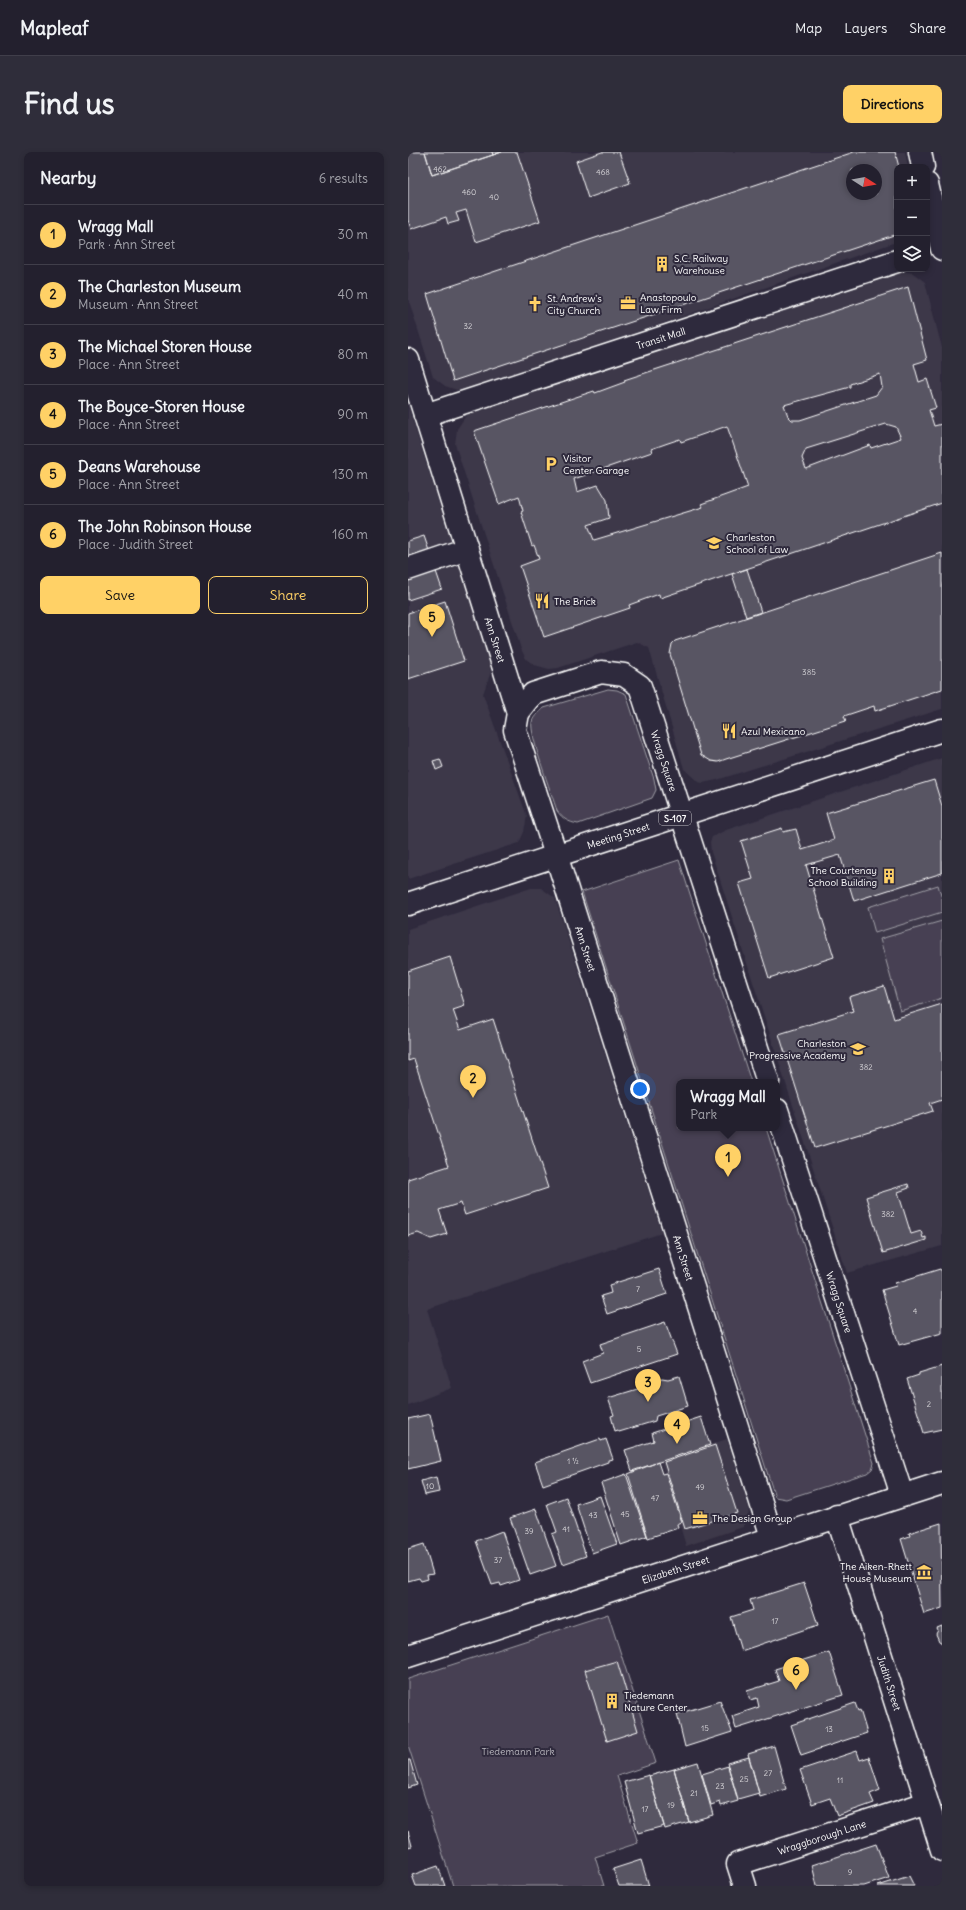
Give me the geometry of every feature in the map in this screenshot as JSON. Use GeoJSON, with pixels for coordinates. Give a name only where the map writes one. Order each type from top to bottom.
{"type":"FeatureCollection","features":[{"type":"Feature","properties":{"kind":"street"},"geometry":{"type":"LineString","coordinates":[[920,152],[922,164]]}},
{"type":"Feature","properties":{"kind":"street"},"geometry":{"type":"LineString","coordinates":[[930,197],[942,248],[930,251]]}},
{"type":"Feature","properties":{"kind":"street","name":"Transit Mall"},"geometry":{"type":"LineString","coordinates":[[425,415],[894,262]]}},
{"type":"Feature","properties":{"kind":"street","name":"Ann Street"},"geometry":{"type":"LineString","coordinates":[[408,360],[518,713],[515,730],[772,1537]]}},
{"type":"Feature","properties":{"kind":"street"},"geometry":{"type":"LineString","coordinates":[[408,569],[467,549]]}},
{"type":"Feature","properties":{"kind":"street","name":"Wragg Square"},"geometry":{"type":"LineString","coordinates":[[518,713],[532,694],[601,672],[613,672],[632,679],[640,686],[767,1079]]}},
{"type":"Feature","properties":{"kind":"street","name":"Meeting Street"},"geometry":{"type":"LineString","coordinates":[[408,904],[556,855],[682,816],[942,730]]}},
{"type":"Feature","properties":{"kind":"street","name":"Wragg Square"},"geometry":{"type":"LineString","coordinates":[[780,1119],[902,1495]]}},
{"type":"Feature","properties":{"kind":"street","name":"Elizabeth Street"},"geometry":{"type":"LineString","coordinates":[[408,1656],[942,1483]]}},
{"type":"Feature","properties":{"kind":"street","name":"Judith Street"},"geometry":{"type":"LineString","coordinates":[[837,1516],[942,1850]]}},
{"type":"Feature","properties":{"kind":"street","name":"Wraggborough Lane"},"geometry":{"type":"LineString","coordinates":[[745,1886],[738,1864],[927,1803]]}},
{"type":"Feature","properties":{"kind":"shaded area"},"geometry":{"type":"Polygon","coordinates":[[[408,152],[905,152],[907,164],[894,164],[893,243],[472,390],[457,390],[445,386],[433,377],[408,298],[408,152]]]}},
{"type":"Feature","properties":{"kind":"shaded area","name":"Charleston School of Law"},"geometry":{"type":"Polygon","coordinates":[[[894,271],[913,273],[925,282],[942,348],[942,709],[717,780],[703,783],[698,782],[684,769],[649,648],[637,642],[558,668],[549,669],[534,665],[526,659],[521,649],[455,444],[457,429],[465,417],[476,408],[894,271]]]}},
{"type":"Feature","properties":{"kind":"shaded area"},"geometry":{"type":"Polygon","coordinates":[[[408,406],[488,655],[491,672],[483,694],[527,816],[524,832],[519,843],[408,879],[408,406]]]}},
{"type":"Feature","properties":{"kind":"shaded area","name":"Charleston Progressive Academy"},"geometry":{"type":"Polygon","coordinates":[[[942,758],[942,1246],[847,1273],[711,852],[710,842],[712,837],[726,830],[942,758]]]}},
{"type":"Feature","properties":{"kind":"shaded area"},"geometry":{"type":"Polygon","coordinates":[[[531,888],[541,888],[555,898],[662,1233],[427,1309],[452,1388],[408,1405],[408,929],[531,888]]]}},
{"type":"Feature","properties":{"kind":"shaded area"},"geometry":{"type":"Polygon","coordinates":[[[727,1439],[749,1508],[748,1517],[743,1527],[686,1546],[660,1461],[727,1439]]]}},
{"type":"Feature","properties":{"kind":"green space"},"geometry":{"type":"Polygon","coordinates":[[[608,689],[617,690],[626,694],[654,779],[656,790],[652,798],[578,824],[566,820],[557,811],[537,751],[532,722],[544,708],[608,689]]]}},
{"type":"Feature","properties":{"kind":"green space"},"geometry":{"type":"Polygon","coordinates":[[[679,860],[750,1079],[676,1079],[676,1131],[767,1131],[874,1463],[872,1469],[867,1473],[786,1499],[775,1497],[582,892],[679,860]]]}},
{"type":"Feature","properties":{"kind":"green space"},"geometry":{"type":"Polygon","coordinates":[[[938,885],[942,899],[942,912],[875,933],[868,907],[938,885]]]}},
{"type":"Feature","properties":{"kind":"green space"},"geometry":{"type":"Polygon","coordinates":[[[942,921],[942,998],[900,1011],[880,939],[942,921]]]}},
{"type":"Feature","properties":{"kind":"green space","name":"Tiedemann Park"},"geometry":{"type":"Polygon","coordinates":[[[608,1614],[656,1763],[617,1776],[638,1843],[595,1857],[604,1886],[453,1886],[408,1745],[408,1679],[608,1614]]]}},
{"type":"Feature","properties":{"kind":"building"},"geometry":{"type":"Polygon","coordinates":[[[408,152],[425,152],[432,175],[502,152],[517,152],[540,221],[476,242],[466,210],[456,213],[459,221],[448,224],[446,217],[411,229],[408,220],[408,152]]]}},
{"type":"Feature","properties":{"kind":"building"},"geometry":{"type":"Polygon","coordinates":[[[425,152],[492,152],[493,155],[432,175],[425,152]]]}},
{"type":"Feature","properties":{"kind":"building"},"geometry":{"type":"Polygon","coordinates":[[[492,152],[502,152],[493,155],[492,152]]]}},
{"type":"Feature","properties":{"kind":"building"},"geometry":{"type":"Polygon","coordinates":[[[602,152],[619,152],[630,183],[588,198],[576,161],[602,152]]]}},
{"type":"Feature","properties":{"kind":"building","name":"S.C. Railway Warehouse"},"geometry":{"type":"Polygon","coordinates":[[[854,152],[895,152],[898,164],[894,164],[894,235],[453,381],[427,294],[854,152]]]}},
{"type":"Feature","properties":{"kind":"building","name":"Visitor Center Garage"},"geometry":{"type":"Polygon","coordinates":[[[908,287],[927,360],[914,364],[919,382],[927,379],[936,408],[929,410],[934,426],[942,424],[942,503],[660,598],[659,594],[629,605],[630,608],[544,637],[520,566],[539,559],[534,545],[532,546],[521,512],[523,511],[519,496],[499,504],[474,431],[594,391],[595,393],[625,382],[624,380],[908,287]],[[880,374],[850,384],[850,387],[784,405],[788,416],[792,420],[800,420],[876,395],[882,387],[880,374]],[[886,424],[806,449],[802,458],[806,469],[870,445],[871,448],[901,438],[896,427],[886,424]],[[727,426],[681,442],[680,439],[668,443],[651,449],[652,452],[574,479],[577,492],[598,485],[607,500],[609,518],[588,525],[594,540],[703,507],[701,504],[748,487],[727,426]]]}},
{"type":"Feature","properties":{"kind":"building"},"geometry":{"type":"Polygon","coordinates":[[[424,536],[442,589],[408,600],[408,541],[424,536]]]}},
{"type":"Feature","properties":{"kind":"building"},"geometry":{"type":"Polygon","coordinates":[[[942,553],[942,689],[875,711],[874,706],[844,716],[846,721],[718,762],[711,761],[701,755],[670,654],[672,644],[675,641],[942,553]]]}},
{"type":"Feature","properties":{"kind":"building"},"geometry":{"type":"Polygon","coordinates":[[[747,569],[761,612],[746,617],[732,574],[747,569]]]}},
{"type":"Feature","properties":{"kind":"building"},"geometry":{"type":"Polygon","coordinates":[[[445,601],[464,661],[408,679],[408,613],[445,601]]]}},
{"type":"Feature","properties":{"kind":"building"},"geometry":{"type":"Polygon","coordinates":[[[440,759],[443,767],[436,770],[433,761],[440,759]]]}},
{"type":"Feature","properties":{"kind":"building","name":"The Courtenay School Building"},"geometry":{"type":"Polygon","coordinates":[[[934,780],[942,806],[942,873],[854,901],[840,855],[806,865],[834,957],[769,978],[739,883],[753,879],[741,841],[782,828],[783,832],[796,829],[802,850],[834,840],[826,813],[934,780]]]}},
{"type":"Feature","properties":{"kind":"building"},"geometry":{"type":"Polygon","coordinates":[[[450,957],[465,1006],[453,1010],[460,1030],[493,1019],[548,1188],[465,1215],[461,1203],[439,1210],[447,1234],[431,1239],[418,1233],[408,1236],[408,1179],[449,1166],[414,1059],[408,1061],[408,971],[450,957]]]}},
{"type":"Feature","properties":{"kind":"building"},"geometry":{"type":"Polygon","coordinates":[[[884,986],[894,1019],[942,1004],[942,1099],[930,1103],[933,1111],[815,1148],[779,1034],[853,1011],[849,997],[884,986]]]}},
{"type":"Feature","properties":{"kind":"building"},"geometry":{"type":"Polygon","coordinates":[[[908,1184],[909,1188],[898,1192],[911,1234],[921,1231],[923,1238],[926,1237],[926,1240],[883,1253],[866,1197],[908,1184]]]}},
{"type":"Feature","properties":{"kind":"building"},"geometry":{"type":"Polygon","coordinates":[[[659,1269],[667,1294],[607,1314],[601,1296],[611,1293],[609,1285],[659,1269]]]}},
{"type":"Feature","properties":{"kind":"building"},"geometry":{"type":"Polygon","coordinates":[[[940,1269],[942,1272],[942,1333],[899,1345],[882,1290],[896,1286],[895,1283],[940,1269]]]}},
{"type":"Feature","properties":{"kind":"building"},"geometry":{"type":"Polygon","coordinates":[[[665,1322],[677,1354],[590,1383],[582,1361],[603,1353],[600,1344],[665,1322]]]}},
{"type":"Feature","properties":{"kind":"building"},"geometry":{"type":"Polygon","coordinates":[[[942,1366],[942,1429],[924,1433],[907,1379],[919,1375],[919,1373],[942,1366]]]}},
{"type":"Feature","properties":{"kind":"building"},"geometry":{"type":"Polygon","coordinates":[[[679,1376],[688,1406],[656,1416],[655,1421],[619,1432],[618,1430],[615,1431],[611,1416],[614,1415],[608,1398],[654,1384],[657,1379],[668,1379],[679,1376]]]}},
{"type":"Feature","properties":{"kind":"building"},"geometry":{"type":"Polygon","coordinates":[[[430,1414],[441,1461],[408,1469],[408,1419],[430,1414]]]}},
{"type":"Feature","properties":{"kind":"building"},"geometry":{"type":"Polygon","coordinates":[[[701,1417],[710,1445],[632,1471],[625,1450],[654,1441],[652,1433],[701,1417]]]}},
{"type":"Feature","properties":{"kind":"building"},"geometry":{"type":"Polygon","coordinates":[[[600,1439],[601,1441],[606,1439],[613,1459],[543,1485],[535,1462],[600,1439]]]}},
{"type":"Feature","properties":{"kind":"building"},"geometry":{"type":"Polygon","coordinates":[[[715,1445],[737,1513],[685,1529],[664,1462],[715,1445]]]}},
{"type":"Feature","properties":{"kind":"building"},"geometry":{"type":"Polygon","coordinates":[[[658,1462],[662,1474],[666,1473],[682,1522],[677,1524],[678,1528],[648,1538],[628,1474],[658,1462]]]}},
{"type":"Feature","properties":{"kind":"building"},"geometry":{"type":"Polygon","coordinates":[[[626,1474],[647,1536],[621,1545],[601,1483],[626,1474]]]}},
{"type":"Feature","properties":{"kind":"building"},"geometry":{"type":"Polygon","coordinates":[[[436,1477],[439,1492],[425,1495],[421,1481],[436,1477]]]}},
{"type":"Feature","properties":{"kind":"building"},"geometry":{"type":"Polygon","coordinates":[[[600,1496],[617,1544],[592,1553],[576,1504],[600,1496]]]}},
{"type":"Feature","properties":{"kind":"building"},"geometry":{"type":"Polygon","coordinates":[[[566,1497],[586,1556],[563,1564],[552,1534],[557,1532],[547,1504],[566,1497]]]}},
{"type":"Feature","properties":{"kind":"building"},"geometry":{"type":"Polygon","coordinates":[[[536,1509],[556,1566],[530,1575],[510,1518],[536,1509]]]}},
{"type":"Feature","properties":{"kind":"building"},"geometry":{"type":"Polygon","coordinates":[[[941,1523],[942,1608],[924,1614],[901,1539],[910,1536],[909,1533],[941,1523]]]}},
{"type":"Feature","properties":{"kind":"building"},"geometry":{"type":"Polygon","coordinates":[[[502,1531],[519,1580],[501,1586],[500,1583],[492,1585],[476,1541],[502,1531]]]}},
{"type":"Feature","properties":{"kind":"building"},"geometry":{"type":"Polygon","coordinates":[[[424,1544],[433,1574],[427,1575],[428,1579],[421,1581],[419,1578],[408,1581],[408,1549],[424,1544]]]}},
{"type":"Feature","properties":{"kind":"building"},"geometry":{"type":"Polygon","coordinates":[[[804,1583],[818,1625],[741,1651],[731,1617],[753,1610],[750,1600],[804,1583]]]}},
{"type":"Feature","properties":{"kind":"building"},"geometry":{"type":"Polygon","coordinates":[[[942,1626],[942,1643],[939,1641],[936,1634],[938,1630],[937,1628],[942,1626]]]}},
{"type":"Feature","properties":{"kind":"building"},"geometry":{"type":"Polygon","coordinates":[[[829,1652],[843,1695],[736,1729],[732,1716],[759,1707],[757,1698],[750,1700],[747,1691],[779,1681],[775,1669],[829,1652]]]}},
{"type":"Feature","properties":{"kind":"building","name":"Tiedemann Nature Center"},"geometry":{"type":"Polygon","coordinates":[[[617,1661],[638,1731],[607,1741],[585,1670],[617,1661]]]}},
{"type":"Feature","properties":{"kind":"building"},"geometry":{"type":"Polygon","coordinates":[[[720,1701],[732,1732],[685,1747],[677,1714],[720,1701]]]}},
{"type":"Feature","properties":{"kind":"building"},"geometry":{"type":"Polygon","coordinates":[[[855,1703],[858,1711],[860,1710],[867,1733],[801,1755],[791,1725],[855,1703]]]}},
{"type":"Feature","properties":{"kind":"building"},"geometry":{"type":"Polygon","coordinates":[[[774,1746],[786,1789],[760,1797],[748,1754],[774,1746]]]}},
{"type":"Feature","properties":{"kind":"building"},"geometry":{"type":"Polygon","coordinates":[[[857,1751],[860,1760],[869,1757],[880,1790],[870,1794],[874,1803],[837,1816],[830,1798],[812,1804],[800,1770],[857,1751]]]}},
{"type":"Feature","properties":{"kind":"building"},"geometry":{"type":"Polygon","coordinates":[[[749,1757],[759,1793],[738,1799],[727,1763],[749,1757]]]}},
{"type":"Feature","properties":{"kind":"building"},"geometry":{"type":"Polygon","coordinates":[[[408,1760],[410,1760],[417,1785],[408,1788],[408,1760]]]}},
{"type":"Feature","properties":{"kind":"building"},"geometry":{"type":"Polygon","coordinates":[[[698,1762],[713,1815],[689,1822],[674,1769],[698,1762]]]}},
{"type":"Feature","properties":{"kind":"building"},"geometry":{"type":"Polygon","coordinates":[[[728,1766],[738,1801],[721,1806],[720,1802],[711,1805],[702,1774],[728,1766]]]}},
{"type":"Feature","properties":{"kind":"building"},"geometry":{"type":"Polygon","coordinates":[[[674,1769],[689,1822],[665,1829],[649,1776],[674,1769]]]}},
{"type":"Feature","properties":{"kind":"building"},"geometry":{"type":"Polygon","coordinates":[[[649,1775],[664,1826],[638,1833],[624,1782],[649,1775]]]}},
{"type":"Feature","properties":{"kind":"building"},"geometry":{"type":"Polygon","coordinates":[[[408,1831],[412,1846],[408,1847],[408,1831]]]}},
{"type":"Feature","properties":{"kind":"building"},"geometry":{"type":"Polygon","coordinates":[[[876,1844],[889,1878],[864,1886],[817,1886],[812,1865],[876,1844]]]}},
{"type":"Feature","properties":{"kind":"building"},"geometry":{"type":"Polygon","coordinates":[[[641,1860],[649,1886],[619,1886],[613,1869],[641,1860]]]}},
{"type":"Feature","properties":{"kind":"building"},"geometry":{"type":"Polygon","coordinates":[[[438,1866],[445,1886],[416,1886],[412,1875],[438,1866]]]}},
{"type":"Feature","properties":{"kind":"building"},"geometry":{"type":"Polygon","coordinates":[[[909,1876],[914,1886],[878,1886],[909,1876]]]}},
{"type":"Feature","properties":{"kind":"place","name":"S.C. Railway Warehouse"},"geometry":{"type":"Point","coordinates":[662,264]}},
{"type":"Feature","properties":{"kind":"place","name":"Anastopoulo Law Firm"},"geometry":{"type":"Point","coordinates":[628,303]}},
{"type":"Feature","properties":{"kind":"place","name":"St. Andrew's City Church"},"geometry":{"type":"Point","coordinates":[535,304]}},
{"type":"Feature","properties":{"kind":"place","name":"Visitor Center Garage"},"geometry":{"type":"Point","coordinates":[551,464]}},
{"type":"Feature","properties":{"kind":"place","name":"Charleston School of Law"},"geometry":{"type":"Point","coordinates":[714,543]}},
{"type":"Feature","properties":{"kind":"place","name":"The Brick"},"geometry":{"type":"Point","coordinates":[542,601]}},
{"type":"Feature","properties":{"kind":"place","name":"Deans Warehouse"},"geometry":{"type":"Point","coordinates":[432,637]}},
{"type":"Feature","properties":{"kind":"place","name":"Azul Mexicano"},"geometry":{"type":"Point","coordinates":[729,731]}},
{"type":"Feature","properties":{"kind":"place","name":"The Courtenay School Building"},"geometry":{"type":"Point","coordinates":[889,876]}},
{"type":"Feature","properties":{"kind":"place","name":"Charleston Progressive Academy"},"geometry":{"type":"Point","coordinates":[858,1049]}},
{"type":"Feature","properties":{"kind":"place","name":"The Charleston Museum"},"geometry":{"type":"Point","coordinates":[473,1098]}},
{"type":"Feature","properties":{"kind":"place","name":"Wragg Mall"},"geometry":{"type":"Point","coordinates":[728,1177]}},
{"type":"Feature","properties":{"kind":"place","name":"The Michael Storen House"},"geometry":{"type":"Point","coordinates":[648,1402]}},
{"type":"Feature","properties":{"kind":"place","name":"The Boyce-Storen House"},"geometry":{"type":"Point","coordinates":[677,1444]}},
{"type":"Feature","properties":{"kind":"place","name":"The Design Group"},"geometry":{"type":"Point","coordinates":[700,1518]}},
{"type":"Feature","properties":{"kind":"place","name":"The Aiken-Rhett House Museum"},"geometry":{"type":"Point","coordinates":[924,1572]}},
{"type":"Feature","properties":{"kind":"place","name":"The John Robinson House"},"geometry":{"type":"Point","coordinates":[796,1690]}},
{"type":"Feature","properties":{"kind":"place","name":"Tiedemann Nature Center"},"geometry":{"type":"Point","coordinates":[612,1701]}}]}
